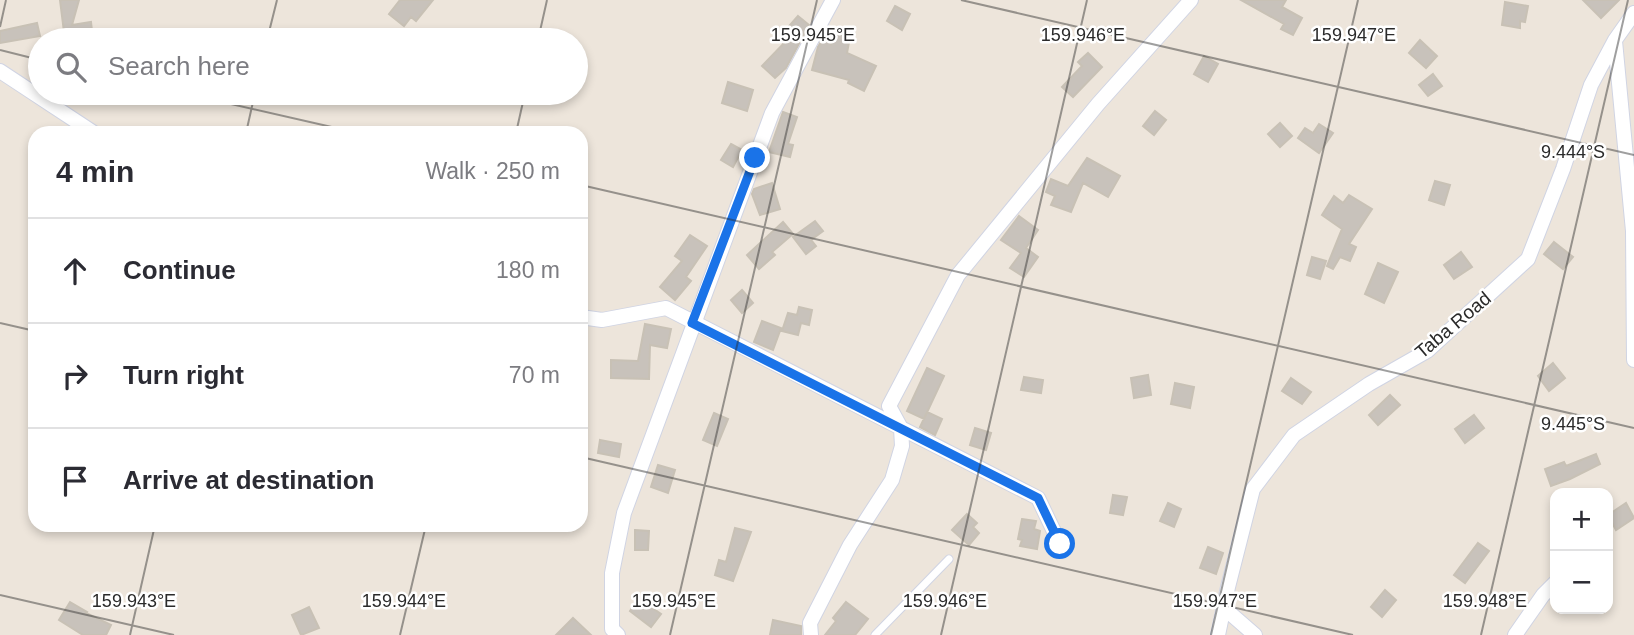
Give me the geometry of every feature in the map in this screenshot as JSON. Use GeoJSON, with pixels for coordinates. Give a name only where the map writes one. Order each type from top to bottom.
{"type":"FeatureCollection","features":[{"type":"Feature","properties":{"kind":"street"},"geometry":{"type":"LineString","coordinates":[[618,635],[612,629],[612,573],[624,513],[692,323],[772,113],[833,0]]}},
{"type":"Feature","properties":{"kind":"street"},"geometry":{"type":"LineString","coordinates":[[811,635],[810,623],[850,545],[892,480],[902,446],[901,428],[889,406],[958,275],[1098,104],[1191,0]]}},
{"type":"Feature","properties":{"kind":"street","name":"Taba Road"},"geometry":{"type":"LineString","coordinates":[[1218,635],[1252,489],[1294,435],[1368,383],[1427,351],[1528,260],[1563,169],[1591,85],[1615,40],[1634,13]]}},
{"type":"Feature","properties":{"kind":"street"},"geometry":{"type":"LineString","coordinates":[[1615,40],[1633,231],[1634,360]]}},
{"type":"Feature","properties":{"kind":"street"},"geometry":{"type":"LineString","coordinates":[[0,71],[28,89]]}},
{"type":"Feature","properties":{"kind":"street"},"geometry":{"type":"LineString","coordinates":[[52,105],[83,126]]}},
{"type":"Feature","properties":{"kind":"street"},"geometry":{"type":"LineString","coordinates":[[588,318],[602,320],[666,308],[1038,498],[1060,544]]}},
{"type":"Feature","properties":{"kind":"street"},"geometry":{"type":"LineString","coordinates":[[1515,635],[1550,588]]}},
{"type":"Feature","properties":{"kind":"street"},"geometry":{"type":"LineString","coordinates":[[1224,608],[1255,635]]}},
{"type":"Feature","properties":{"kind":"lane"},"geometry":{"type":"LineString","coordinates":[[875,635],[949,559]]}},
{"type":"Feature","properties":{"kind":"building"},"geometry":{"type":"Polygon","coordinates":[[[60,0],[79,0],[72,25],[91,22],[92,28],[64,28],[60,0]]]}},
{"type":"Feature","properties":{"kind":"building"},"geometry":{"type":"Polygon","coordinates":[[[400,0],[433,0],[416,21],[411,17],[404,26],[389,14],[400,0]]]}},
{"type":"Feature","properties":{"kind":"building"},"geometry":{"type":"Polygon","coordinates":[[[1241,0],[1286,0],[1282,7],[1302,18],[1293,35],[1281,29],[1284,24],[1241,0]]]}},
{"type":"Feature","properties":{"kind":"building"},"geometry":{"type":"Polygon","coordinates":[[[1583,0],[1619,0],[1601,18],[1583,0]]]}},
{"type":"Feature","properties":{"kind":"building"},"geometry":{"type":"Polygon","coordinates":[[[1505,2],[1528,6],[1525,22],[1520,21],[1520,28],[1502,25],[1505,2]]]}},
{"type":"Feature","properties":{"kind":"building"},"geometry":{"type":"Polygon","coordinates":[[[895,6],[910,14],[902,30],[887,21],[895,6]]]}},
{"type":"Feature","properties":{"kind":"building"},"geometry":{"type":"Polygon","coordinates":[[[798,16],[809,25],[786,68],[775,78],[762,66],[790,37],[784,32],[798,16]]]}},
{"type":"Feature","properties":{"kind":"building"},"geometry":{"type":"Polygon","coordinates":[[[37,23],[38,28],[28,28],[28,38],[0,43],[0,31],[37,23]]]}},
{"type":"Feature","properties":{"kind":"building"},"geometry":{"type":"Polygon","coordinates":[[[834,33],[850,37],[847,53],[876,66],[864,91],[848,83],[849,80],[812,70],[818,47],[824,37],[831,44],[834,33]]]}},
{"type":"Feature","properties":{"kind":"building"},"geometry":{"type":"Polygon","coordinates":[[[1420,40],[1437,56],[1426,68],[1409,53],[1420,40]]]}},
{"type":"Feature","properties":{"kind":"building"},"geometry":{"type":"Polygon","coordinates":[[[1088,53],[1102,67],[1073,97],[1062,87],[1082,66],[1078,62],[1088,53]]]}},
{"type":"Feature","properties":{"kind":"building"},"geometry":{"type":"Polygon","coordinates":[[[1204,56],[1218,64],[1208,82],[1194,74],[1204,56]]]}},
{"type":"Feature","properties":{"kind":"building"},"geometry":{"type":"Polygon","coordinates":[[[1433,74],[1442,86],[1428,96],[1419,85],[1433,74]]]}},
{"type":"Feature","properties":{"kind":"building"},"geometry":{"type":"Polygon","coordinates":[[[728,82],[753,90],[747,111],[722,103],[728,82]]]}},
{"type":"Feature","properties":{"kind":"building"},"geometry":{"type":"Polygon","coordinates":[[[1155,111],[1166,120],[1154,135],[1143,126],[1155,111]]]}},
{"type":"Feature","properties":{"kind":"building"},"geometry":{"type":"Polygon","coordinates":[[[783,112],[797,117],[788,144],[793,145],[790,157],[769,152],[783,112]]]}},
{"type":"Feature","properties":{"kind":"building"},"geometry":{"type":"Polygon","coordinates":[[[1280,123],[1292,136],[1280,147],[1268,134],[1280,123]]]}},
{"type":"Feature","properties":{"kind":"building"},"geometry":{"type":"Polygon","coordinates":[[[1319,124],[1333,133],[1319,153],[1298,138],[1305,128],[1313,133],[1319,124]]]}},
{"type":"Feature","properties":{"kind":"building"},"geometry":{"type":"Polygon","coordinates":[[[731,144],[742,150],[733,167],[721,160],[731,144]]]}},
{"type":"Feature","properties":{"kind":"building"},"geometry":{"type":"Polygon","coordinates":[[[1087,158],[1120,176],[1108,197],[1083,183],[1071,212],[1051,205],[1055,196],[1046,192],[1051,179],[1068,186],[1087,158]]]}},
{"type":"Feature","properties":{"kind":"building"},"geometry":{"type":"Polygon","coordinates":[[[1435,181],[1450,185],[1444,205],[1429,200],[1435,181]]]}},
{"type":"Feature","properties":{"kind":"building"},"geometry":{"type":"Polygon","coordinates":[[[772,183],[780,209],[760,215],[752,194],[754,189],[772,183]]]}},
{"type":"Feature","properties":{"kind":"building"},"geometry":{"type":"Polygon","coordinates":[[[1349,195],[1372,209],[1349,244],[1356,247],[1350,261],[1340,257],[1333,269],[1327,266],[1342,229],[1322,215],[1334,196],[1343,203],[1349,195]]]}},
{"type":"Feature","properties":{"kind":"building"},"geometry":{"type":"Polygon","coordinates":[[[1019,216],[1038,230],[1026,248],[1038,257],[1024,277],[1010,268],[1021,253],[1001,240],[1019,216]]]}},
{"type":"Feature","properties":{"kind":"building"},"geometry":{"type":"Polygon","coordinates":[[[815,221],[823,231],[811,240],[816,246],[806,254],[793,237],[815,221]]]}},
{"type":"Feature","properties":{"kind":"building"},"geometry":{"type":"Polygon","coordinates":[[[783,222],[793,234],[772,252],[775,255],[759,269],[747,255],[783,222]]]}},
{"type":"Feature","properties":{"kind":"building"},"geometry":{"type":"Polygon","coordinates":[[[690,235],[707,246],[686,277],[691,281],[675,300],[660,287],[682,261],[675,256],[690,235]]]}},
{"type":"Feature","properties":{"kind":"building"},"geometry":{"type":"Polygon","coordinates":[[[1554,242],[1573,257],[1563,269],[1544,254],[1554,242]]]}},
{"type":"Feature","properties":{"kind":"building"},"geometry":{"type":"Polygon","coordinates":[[[1461,252],[1472,267],[1454,279],[1444,265],[1461,252]]]}},
{"type":"Feature","properties":{"kind":"building"},"geometry":{"type":"Polygon","coordinates":[[[1312,257],[1326,261],[1320,279],[1307,275],[1312,257]]]}},
{"type":"Feature","properties":{"kind":"building"},"geometry":{"type":"Polygon","coordinates":[[[1378,263],[1398,272],[1384,303],[1365,294],[1378,263]]]}},
{"type":"Feature","properties":{"kind":"building"},"geometry":{"type":"Polygon","coordinates":[[[742,290],[753,303],[742,313],[731,300],[742,290]]]}},
{"type":"Feature","properties":{"kind":"building"},"geometry":{"type":"Polygon","coordinates":[[[799,307],[812,310],[809,325],[801,323],[798,335],[782,331],[788,313],[797,315],[799,307]]]}},
{"type":"Feature","properties":{"kind":"building"},"geometry":{"type":"Polygon","coordinates":[[[762,321],[781,328],[773,350],[754,342],[762,321]]]}},
{"type":"Feature","properties":{"kind":"building"},"geometry":{"type":"Polygon","coordinates":[[[645,324],[671,329],[667,348],[650,345],[649,379],[611,378],[611,360],[638,361],[645,324]]]}},
{"type":"Feature","properties":{"kind":"building"},"geometry":{"type":"Polygon","coordinates":[[[1553,363],[1565,378],[1549,391],[1538,376],[1553,363]]]}},
{"type":"Feature","properties":{"kind":"building"},"geometry":{"type":"Polygon","coordinates":[[[927,368],[944,376],[924,419],[907,411],[927,368]]]}},
{"type":"Feature","properties":{"kind":"building"},"geometry":{"type":"Polygon","coordinates":[[[1148,375],[1151,395],[1134,398],[1131,378],[1148,375]]]}},
{"type":"Feature","properties":{"kind":"building"},"geometry":{"type":"Polygon","coordinates":[[[1024,377],[1043,380],[1041,393],[1021,390],[1024,377]]]}},
{"type":"Feature","properties":{"kind":"building"},"geometry":{"type":"Polygon","coordinates":[[[1291,378],[1311,392],[1302,404],[1282,391],[1291,378]]]}},
{"type":"Feature","properties":{"kind":"building"},"geometry":{"type":"Polygon","coordinates":[[[1175,383],[1194,387],[1190,408],[1171,404],[1175,383]]]}},
{"type":"Feature","properties":{"kind":"building"},"geometry":{"type":"Polygon","coordinates":[[[1390,395],[1400,405],[1378,425],[1369,415],[1390,395]]]}},
{"type":"Feature","properties":{"kind":"building"},"geometry":{"type":"Polygon","coordinates":[[[927,412],[942,419],[935,435],[920,427],[927,412]]]}},
{"type":"Feature","properties":{"kind":"building"},"geometry":{"type":"Polygon","coordinates":[[[714,413],[728,419],[717,446],[703,440],[714,413]]]}},
{"type":"Feature","properties":{"kind":"building"},"geometry":{"type":"Polygon","coordinates":[[[1474,415],[1484,428],[1465,443],[1455,429],[1474,415]]]}},
{"type":"Feature","properties":{"kind":"building"},"geometry":{"type":"Polygon","coordinates":[[[975,428],[991,433],[986,450],[970,445],[975,428]]]}},
{"type":"Feature","properties":{"kind":"building"},"geometry":{"type":"Polygon","coordinates":[[[600,440],[621,444],[619,457],[598,453],[600,440]]]}},
{"type":"Feature","properties":{"kind":"building"},"geometry":{"type":"Polygon","coordinates":[[[1596,454],[1600,464],[1551,486],[1545,469],[1564,462],[1566,466],[1596,454]]]}},
{"type":"Feature","properties":{"kind":"building"},"geometry":{"type":"Polygon","coordinates":[[[658,465],[675,470],[668,493],[651,487],[658,465]]]}},
{"type":"Feature","properties":{"kind":"building"},"geometry":{"type":"Polygon","coordinates":[[[1113,495],[1127,497],[1123,515],[1110,513],[1113,495]]]}},
{"type":"Feature","properties":{"kind":"building"},"geometry":{"type":"Polygon","coordinates":[[[1168,503],[1181,509],[1174,527],[1160,521],[1168,503]]]}},
{"type":"Feature","properties":{"kind":"building"},"geometry":{"type":"Polygon","coordinates":[[[1626,503],[1634,518],[1616,530],[1613,512],[1626,503]]]}},
{"type":"Feature","properties":{"kind":"building"},"geometry":{"type":"Polygon","coordinates":[[[967,514],[977,523],[973,527],[979,533],[969,545],[952,530],[967,514]]]}},
{"type":"Feature","properties":{"kind":"building"},"geometry":{"type":"Polygon","coordinates":[[[1022,519],[1036,521],[1034,529],[1040,531],[1037,549],[1020,546],[1022,540],[1018,539],[1022,519]]]}},
{"type":"Feature","properties":{"kind":"building"},"geometry":{"type":"Polygon","coordinates":[[[735,528],[751,532],[733,581],[715,575],[719,560],[726,562],[735,528]]]}},
{"type":"Feature","properties":{"kind":"building"},"geometry":{"type":"Polygon","coordinates":[[[635,530],[649,531],[648,550],[635,550],[635,530]]]}},
{"type":"Feature","properties":{"kind":"building"},"geometry":{"type":"Polygon","coordinates":[[[1478,543],[1489,551],[1465,583],[1454,575],[1478,543]]]}},
{"type":"Feature","properties":{"kind":"building"},"geometry":{"type":"Polygon","coordinates":[[[1208,547],[1223,553],[1216,574],[1200,568],[1208,547]]]}},
{"type":"Feature","properties":{"kind":"building"},"geometry":{"type":"Polygon","coordinates":[[[1385,590],[1396,600],[1382,617],[1371,607],[1385,590]]]}},
{"type":"Feature","properties":{"kind":"building"},"geometry":{"type":"Polygon","coordinates":[[[637,601],[661,614],[651,627],[630,611],[637,601]]]}},
{"type":"Feature","properties":{"kind":"building"},"geometry":{"type":"Polygon","coordinates":[[[70,602],[111,625],[106,635],[83,635],[59,620],[70,602]]]}},
{"type":"Feature","properties":{"kind":"building"},"geometry":{"type":"Polygon","coordinates":[[[846,602],[868,619],[855,635],[825,635],[836,621],[833,618],[846,602]]]}},
{"type":"Feature","properties":{"kind":"building"},"geometry":{"type":"Polygon","coordinates":[[[309,607],[319,628],[301,635],[292,615],[309,607]]]}},
{"type":"Feature","properties":{"kind":"building"},"geometry":{"type":"Polygon","coordinates":[[[573,618],[591,635],[556,635],[573,618]]]}},
{"type":"Feature","properties":{"kind":"building"},"geometry":{"type":"Polygon","coordinates":[[[773,620],[801,626],[801,635],[770,635],[773,620]]]}},
{"type":"Feature","properties":{"kind":"route"},"geometry":{"type":"LineString","coordinates":[[755,158],[692,323],[1038,498],[1060,544]]}}]}
